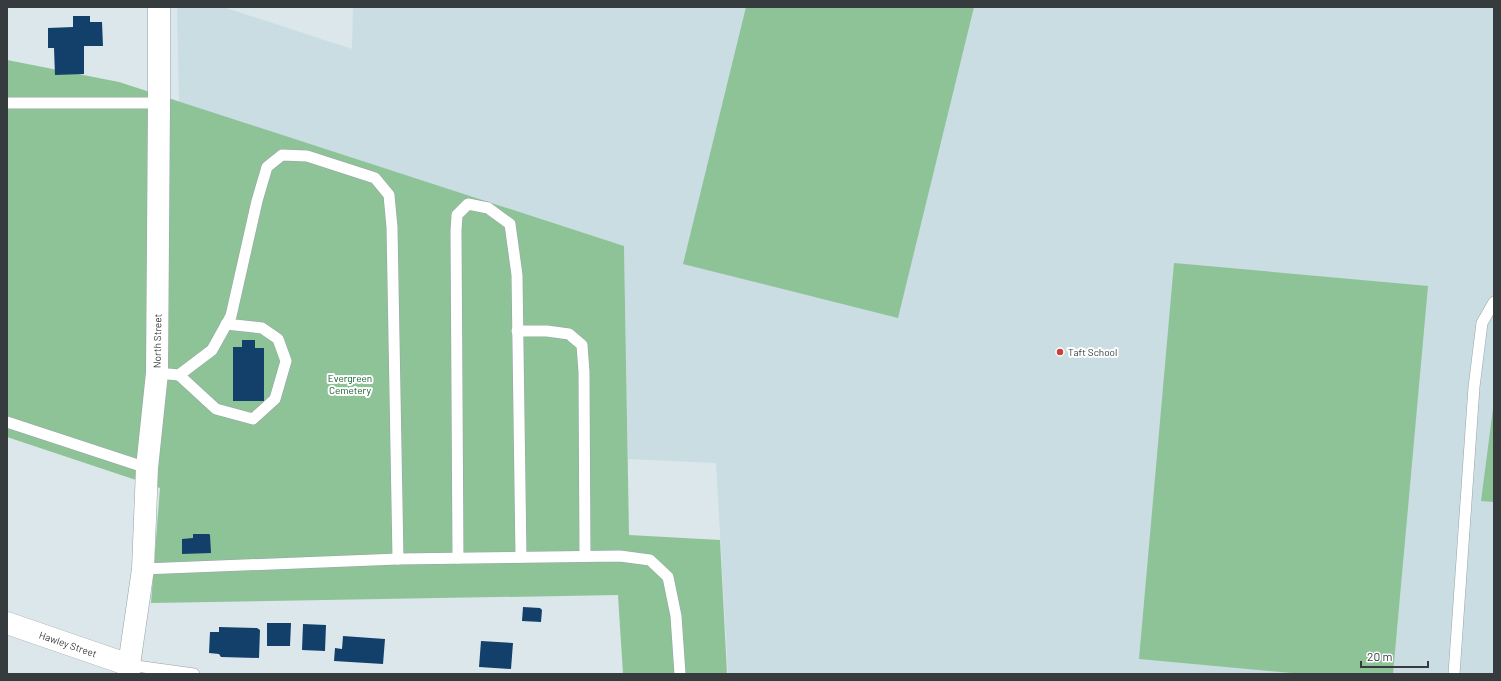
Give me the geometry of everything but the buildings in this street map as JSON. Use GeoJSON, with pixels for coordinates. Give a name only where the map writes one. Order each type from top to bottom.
{"type":"FeatureCollection","features":[{"type":"Feature","properties":{"kind":"street","name":"North Street"},"geometry":{"type":"LineString","coordinates":[[129,670],[143,569],[147,468],[157,373],[159,7]]}},
{"type":"Feature","properties":{"kind":"street","name":"Hawley Street"},"geometry":{"type":"LineString","coordinates":[[7,623],[129,670]]}},
{"type":"Feature","properties":{"kind":"lane"},"geometry":{"type":"LineString","coordinates":[[7,103],[159,103]]}},
{"type":"Feature","properties":{"kind":"lane"},"geometry":{"type":"LineString","coordinates":[[179,375],[212,350],[231,316],[257,201],[267,167],[282,155],[307,156],[375,178],[389,195],[392,227],[398,559]]}},
{"type":"Feature","properties":{"kind":"lane"},"geometry":{"type":"LineString","coordinates":[[458,558],[456,231],[457,214],[468,204],[488,208],[510,224],[517,276],[521,557]]}},
{"type":"Feature","properties":{"kind":"lane"},"geometry":{"type":"LineString","coordinates":[[1454,674],[1474,387],[1482,323],[1494,302]]}},
{"type":"Feature","properties":{"kind":"lane"},"geometry":{"type":"LineString","coordinates":[[157,373],[179,375],[216,409],[253,420],[274,399],[286,361],[278,339],[262,328],[226,324]]}},
{"type":"Feature","properties":{"kind":"lane"},"geometry":{"type":"LineString","coordinates":[[517,331],[547,331],[569,334],[582,345],[584,372],[585,556]]}},
{"type":"Feature","properties":{"kind":"lane"},"geometry":{"type":"LineString","coordinates":[[7,422],[147,468]]}},
{"type":"Feature","properties":{"kind":"lane"},"geometry":{"type":"LineString","coordinates":[[143,569],[398,559],[620,556],[650,560],[668,577],[676,616],[680,674]]}},
{"type":"Feature","properties":{"kind":"lane"},"geometry":{"type":"LineString","coordinates":[[129,670],[194,674]]}},
{"type":"Feature","properties":{"kind":"shaded area","name":"Taft School"},"geometry":{"type":"Polygon","coordinates":[[[177,7],[223,7],[352,49],[353,7],[1494,7],[1494,674],[728,674],[716,463],[628,459],[624,246],[179,102],[177,7]]]}},
{"type":"Feature","properties":{"kind":"green space"},"geometry":{"type":"Polygon","coordinates":[[[746,7],[974,7],[898,318],[683,264],[746,7]]]}},
{"type":"Feature","properties":{"kind":"green space","name":"Evergreen Cemetery"},"geometry":{"type":"Polygon","coordinates":[[[7,60],[119,82],[624,246],[629,535],[720,540],[727,674],[623,674],[618,595],[151,603],[160,488],[7,437],[7,60]]]}},
{"type":"Feature","properties":{"kind":"green space"},"geometry":{"type":"Polygon","coordinates":[[[1174,263],[1428,286],[1393,674],[1302,674],[1139,659],[1174,263]]]}},
{"type":"Feature","properties":{"kind":"green space"},"geometry":{"type":"Polygon","coordinates":[[[1494,401],[1494,502],[1481,501],[1494,401]]]}},
{"type":"Feature","properties":{"kind":"place","name":"Taft School"},"geometry":{"type":"Point","coordinates":[1060,352]}}]}
